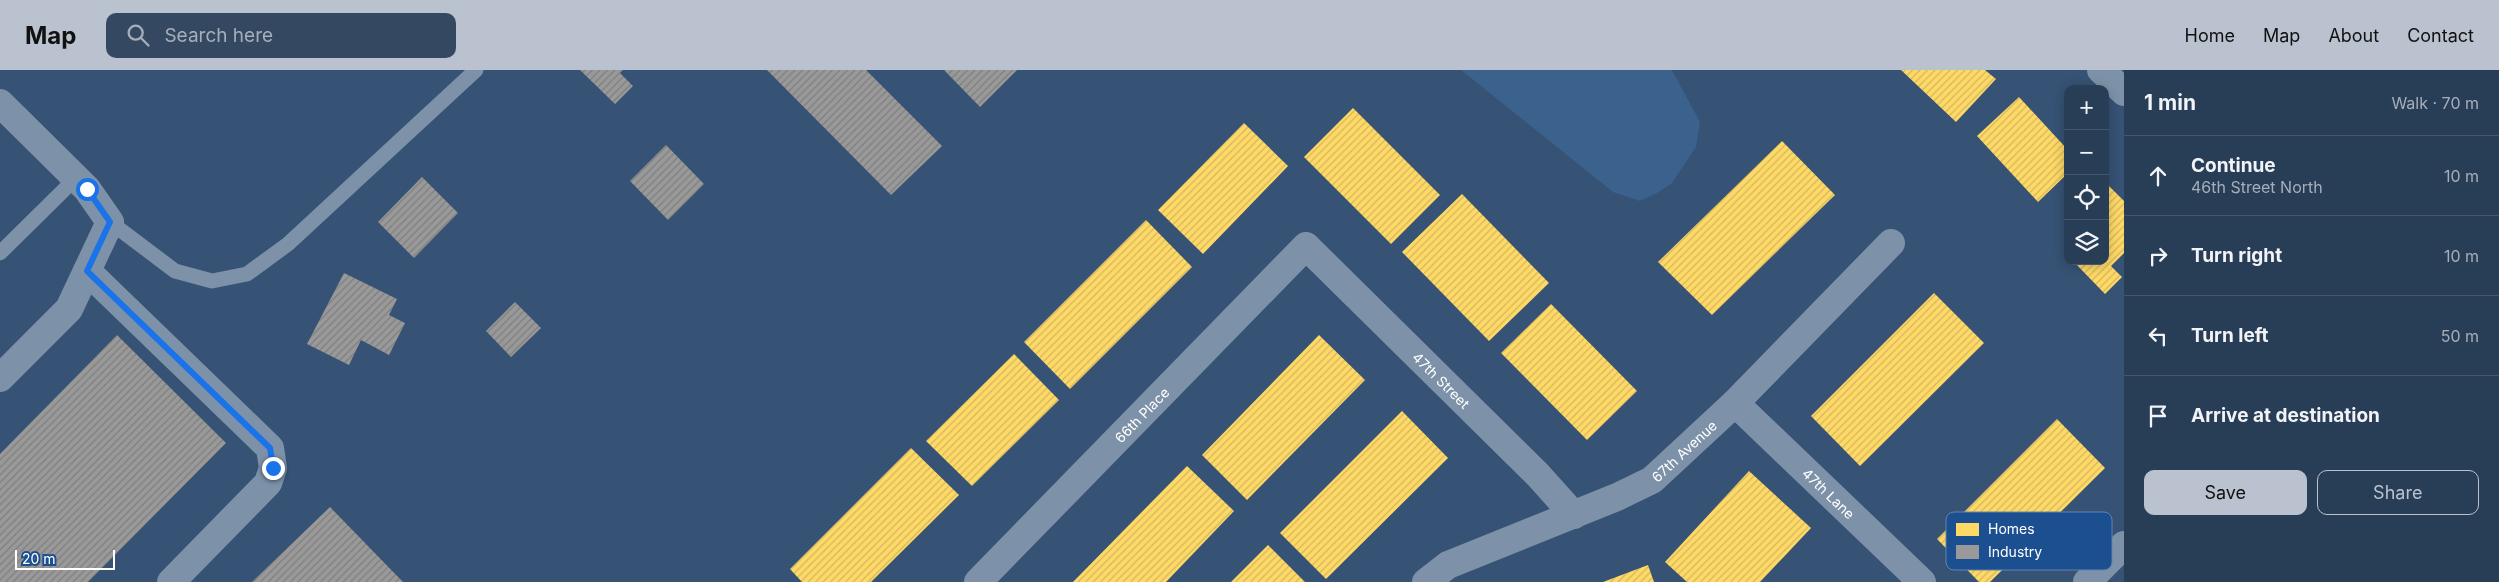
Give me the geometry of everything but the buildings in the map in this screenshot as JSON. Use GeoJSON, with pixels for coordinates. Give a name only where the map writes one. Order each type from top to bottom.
{"type":"FeatureCollection","features":[{"type":"Feature","properties":{"kind":"street"},"geometry":{"type":"LineString","coordinates":[[2101,70],[2124,92]]}},
{"type":"Feature","properties":{"kind":"street"},"geometry":{"type":"LineString","coordinates":[[0,103],[87,189],[110,222],[68,310],[0,378]]}},
{"type":"Feature","properties":{"kind":"street","name":"67th Avenue"},"geometry":{"type":"LineString","coordinates":[[1426,582],[1448,565],[1652,480],[1735,403],[1891,243]]}},
{"type":"Feature","properties":{"kind":"street","name":"47th Street"},"geometry":{"type":"LineString","coordinates":[[1306,246],[1531,468],[1574,514]]}},
{"type":"Feature","properties":{"kind":"street","name":"66th Place"},"geometry":{"type":"LineString","coordinates":[[978,582],[1306,246]]}},
{"type":"Feature","properties":{"kind":"street"},"geometry":{"type":"LineString","coordinates":[[87,271],[270,448],[273,468],[268,483],[171,582]]}},
{"type":"Feature","properties":{"kind":"street","name":"47th Lane"},"geometry":{"type":"LineString","coordinates":[[1735,403],[1922,582]]}},
{"type":"Feature","properties":{"kind":"street"},"geometry":{"type":"LineString","coordinates":[[2112,557],[2124,545]]}},
{"type":"Feature","properties":{"kind":"street"},"geometry":{"type":"LineString","coordinates":[[2087,582],[2099,570]]}},
{"type":"Feature","properties":{"kind":"lane"},"geometry":{"type":"LineString","coordinates":[[110,222],[175,271],[212,281],[247,274],[288,244],[476,70]]}},
{"type":"Feature","properties":{"kind":"lane"},"geometry":{"type":"LineString","coordinates":[[0,253],[76,178]]}},
{"type":"Feature","properties":{"kind":"water"},"geometry":{"type":"Polygon","coordinates":[[[1461,70],[1672,70],[1700,122],[1696,147],[1672,183],[1640,201],[1613,192],[1461,70]]]}},
{"type":"Feature","properties":{"kind":"route"},"geometry":{"type":"LineString","coordinates":[[87,189],[110,222],[87,271],[270,448],[273,468]]}}]}
